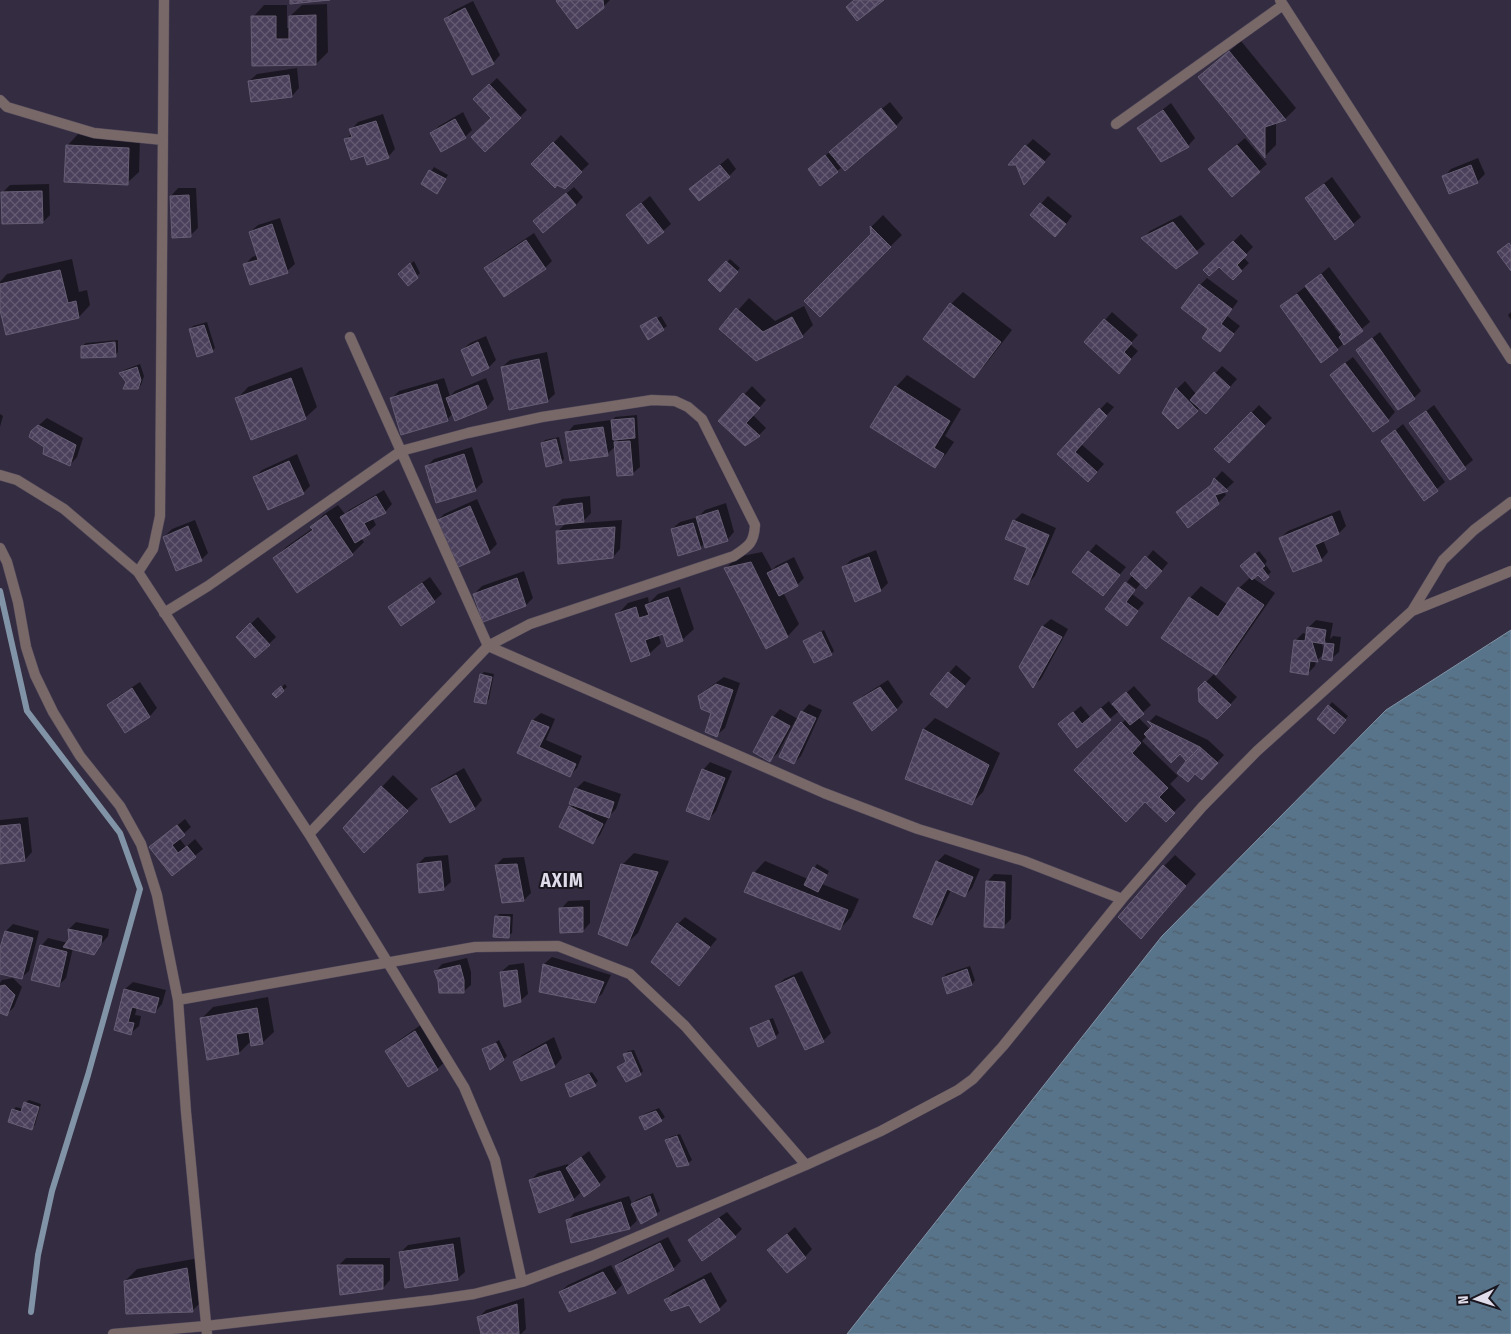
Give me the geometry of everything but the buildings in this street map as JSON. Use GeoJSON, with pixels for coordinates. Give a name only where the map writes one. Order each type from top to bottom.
{"type":"FeatureCollection","features":[{"type":"Feature","properties":{"kind":"street"},"geometry":{"type":"LineString","coordinates":[[138,572],[153,549],[160,516],[164,0]]}},
{"type":"Feature","properties":{"kind":"street"},"geometry":{"type":"LineString","coordinates":[[1116,124],[1282,2],[1511,359]]}},
{"type":"Feature","properties":{"kind":"street"},"geometry":{"type":"LineString","coordinates":[[0,100],[7,107],[94,132],[163,140]]}},
{"type":"Feature","properties":{"kind":"street"},"geometry":{"type":"LineString","coordinates":[[350,337],[488,646],[824,793],[918,829],[1024,861],[1122,899]]}},
{"type":"Feature","properties":{"kind":"street"},"geometry":{"type":"LineString","coordinates":[[164,613],[208,586],[401,451],[468,432],[542,417],[652,400],[675,401],[688,407],[702,419],[755,524],[754,535],[750,545],[734,556],[530,624],[488,646],[309,834]]}},
{"type":"Feature","properties":{"kind":"street"},"geometry":{"type":"LineString","coordinates":[[0,475],[17,480],[64,509],[138,572],[309,834],[464,1087],[495,1160],[522,1282]]}},
{"type":"Feature","properties":{"kind":"street"},"geometry":{"type":"LineString","coordinates":[[113,1334],[207,1330],[442,1299],[474,1294],[522,1282],[601,1253],[806,1165],[928,1107],[958,1090],[973,1079],[1003,1046],[1122,899],[1202,807],[1257,751],[1412,611],[1443,560],[1474,530],[1511,502]]}},
{"type":"Feature","properties":{"kind":"street"},"geometry":{"type":"LineString","coordinates":[[0,548],[7,562],[18,602],[26,647],[35,675],[53,712],[75,749],[120,806],[140,844],[157,895],[178,1000],[186,1112],[207,1330]]}},
{"type":"Feature","properties":{"kind":"street"},"geometry":{"type":"LineString","coordinates":[[1412,611],[1511,571]]}},
{"type":"Feature","properties":{"kind":"street"},"geometry":{"type":"LineString","coordinates":[[178,1000],[475,947],[558,946],[630,974],[685,1026],[806,1165]]}},
{"type":"Feature","properties":{"kind":"water"},"geometry":{"type":"Polygon","coordinates":[[[1511,630],[1511,1334],[847,1334],[1162,936],[1386,710],[1511,630]]]}},
{"type":"Feature","properties":{"kind":"waterway"},"geometry":{"type":"LineString","coordinates":[[0,591],[27,711],[120,833],[140,889],[88,1075],[52,1191],[38,1255],[31,1312]]}},
{"type":"Feature","properties":{"kind":"district","name":"AXIM"},"geometry":{"type":"Point","coordinates":[562,880]}}]}
